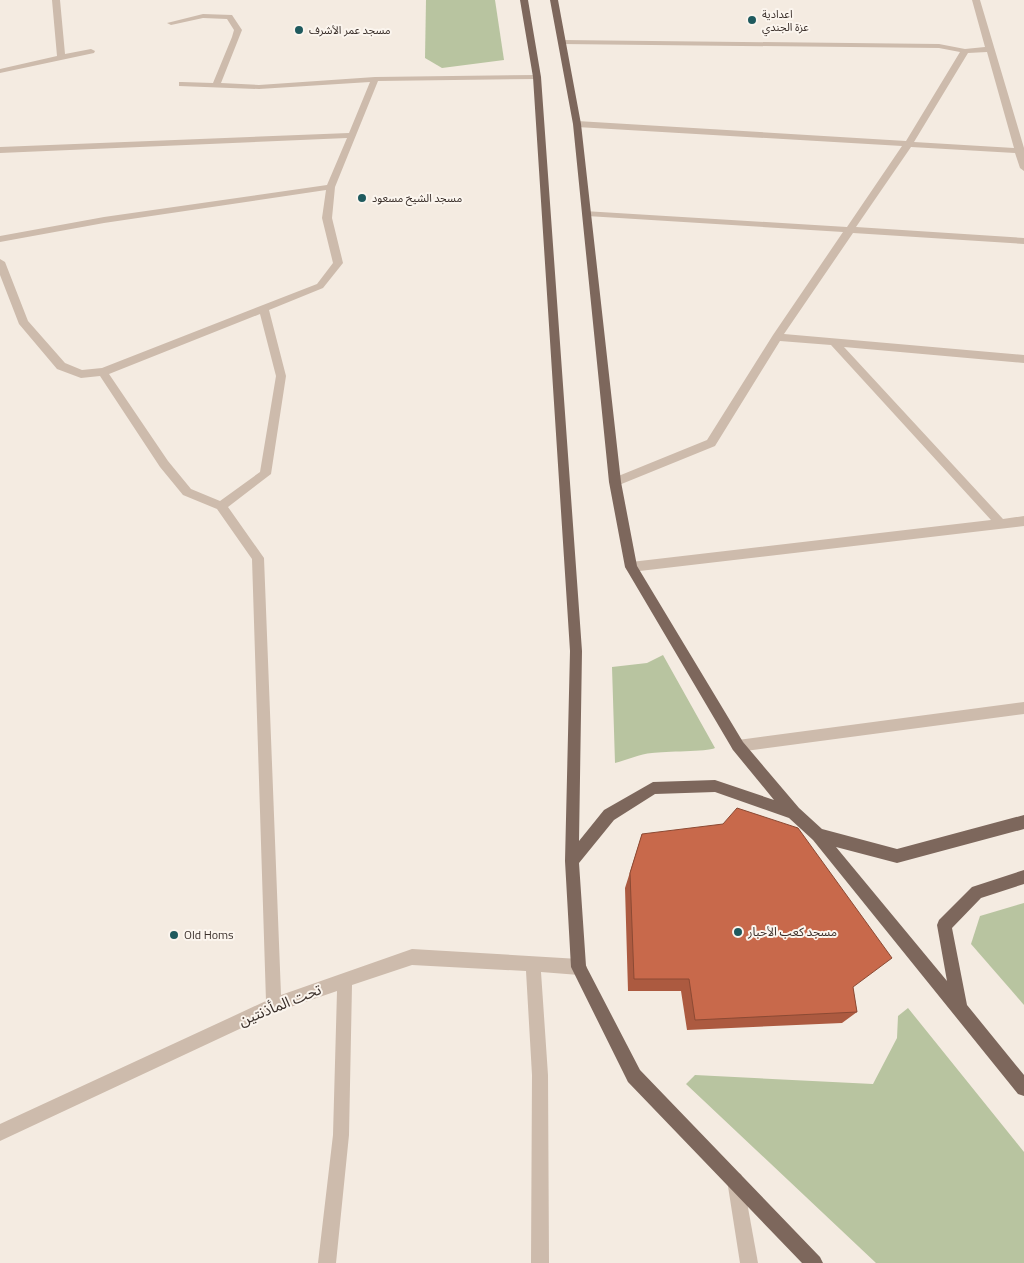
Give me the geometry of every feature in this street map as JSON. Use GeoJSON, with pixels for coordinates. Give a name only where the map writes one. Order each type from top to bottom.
{"type":"FeatureCollection","features":[{"type":"Feature","properties":{"kind":"main road"},"geometry":{"type":"LineString","coordinates":[[524,0],[537,77],[576,652],[572,861],[579,967],[634,1076],[814,1263]]}},
{"type":"Feature","properties":{"kind":"main road"},"geometry":{"type":"LineString","coordinates":[[554,0],[577,124],[614,482],[631,567],[738,746],[794,814],[818,835],[1024,1088]]}},
{"type":"Feature","properties":{"kind":"main road"},"geometry":{"type":"LineString","coordinates":[[572,861],[609,815],[653,788],[715,786],[794,814]]}},
{"type":"Feature","properties":{"kind":"main road"},"geometry":{"type":"LineString","coordinates":[[818,835],[896,856],[1024,822]]}},
{"type":"Feature","properties":{"kind":"main road"},"geometry":{"type":"LineString","coordinates":[[960,1008],[944,925],[977,892],[1024,877]]}},
{"type":"Feature","properties":{"kind":"street"},"geometry":{"type":"LineString","coordinates":[[56,0],[61,57]]}},
{"type":"Feature","properties":{"kind":"street"},"geometry":{"type":"LineString","coordinates":[[976,0],[1022,151],[1024,168]]}},
{"type":"Feature","properties":{"kind":"street"},"geometry":{"type":"LineString","coordinates":[[171,23],[203,16],[229,17],[238,30],[234,48],[221,69],[216,86]]}},
{"type":"Feature","properties":{"kind":"street"},"geometry":{"type":"LineString","coordinates":[[562,42],[939,46],[965,51],[990,49]]}},
{"type":"Feature","properties":{"kind":"street"},"geometry":{"type":"LineString","coordinates":[[0,71],[91,51]]}},
{"type":"Feature","properties":{"kind":"street"},"geometry":{"type":"LineString","coordinates":[[614,482],[711,443],[777,337],[909,143],[965,51]]}},
{"type":"Feature","properties":{"kind":"street"},"geometry":{"type":"LineString","coordinates":[[182,84],[259,86],[375,79],[537,77]]}},
{"type":"Feature","properties":{"kind":"street"},"geometry":{"type":"LineString","coordinates":[[0,262],[23,322],[61,366],[81,374],[103,372],[320,286],[338,263],[327,218],[331,187],[375,79]]}},
{"type":"Feature","properties":{"kind":"street"},"geometry":{"type":"LineString","coordinates":[[577,124],[1022,151]]}},
{"type":"Feature","properties":{"kind":"street"},"geometry":{"type":"LineString","coordinates":[[0,150],[353,134]]}},
{"type":"Feature","properties":{"kind":"street"},"geometry":{"type":"LineString","coordinates":[[0,239],[104,220],[331,187]]}},
{"type":"Feature","properties":{"kind":"street"},"geometry":{"type":"LineString","coordinates":[[587,213],[1024,241]]}},
{"type":"Feature","properties":{"kind":"street"},"geometry":{"type":"LineString","coordinates":[[221,506],[265,474],[281,376],[264,309]]}},
{"type":"Feature","properties":{"kind":"street"},"geometry":{"type":"LineString","coordinates":[[777,337],[1024,359]]}},
{"type":"Feature","properties":{"kind":"street"},"geometry":{"type":"LineString","coordinates":[[834,342],[1001,524]]}},
{"type":"Feature","properties":{"kind":"street"},"geometry":{"type":"LineString","coordinates":[[103,372],[164,464],[187,492],[221,506],[258,558],[274,1005]]}},
{"type":"Feature","properties":{"kind":"street"},"geometry":{"type":"LineString","coordinates":[[631,567],[1024,522]]}},
{"type":"Feature","properties":{"kind":"street"},"geometry":{"type":"LineString","coordinates":[[738,746],[1024,708]]}},
{"type":"Feature","properties":{"kind":"street","name":"تحت المأذنتين"},"geometry":{"type":"LineString","coordinates":[[0,1133],[274,1005],[412,957],[579,967]]}},
{"type":"Feature","properties":{"kind":"street"},"geometry":{"type":"LineString","coordinates":[[532,965],[540,1075],[540,1263]]}},
{"type":"Feature","properties":{"kind":"street"},"geometry":{"type":"LineString","coordinates":[[327,1263],[341,1135],[345,979]]}},
{"type":"Feature","properties":{"kind":"street"},"geometry":{"type":"LineString","coordinates":[[735,1180],[749,1263]]}},
{"type":"Feature","properties":{"kind":"green space"},"geometry":{"type":"Polygon","coordinates":[[[426,0],[495,0],[504,60],[442,68],[425,58],[426,0]]]}},
{"type":"Feature","properties":{"kind":"green space"},"geometry":{"type":"Polygon","coordinates":[[[663,655],[715,748],[658,752],[615,763],[612,667],[647,663],[663,655]]]}},
{"type":"Feature","properties":{"kind":"green space"},"geometry":{"type":"Polygon","coordinates":[[[1024,903],[1024,1005],[971,944],[980,916],[1024,903]]]}},
{"type":"Feature","properties":{"kind":"green space"},"geometry":{"type":"Polygon","coordinates":[[[908,1008],[1024,1152],[1024,1263],[876,1263],[686,1084],[695,1075],[873,1084],[897,1038],[898,1016],[908,1008]]]}},
{"type":"Feature","properties":{"kind":"building","name":"مسجد كعب الأحبار"},"geometry":{"type":"Polygon","coordinates":[[[737,808],[798,828],[892,958],[853,987],[857,1012],[695,1020],[689,979],[634,979],[630,873],[642,834],[723,824],[737,808]]]}},
{"type":"Feature","properties":{"kind":"place","name":"اعدادية عزة الجندي"},"geometry":{"type":"Point","coordinates":[752,20]}},
{"type":"Feature","properties":{"kind":"place","name":"مسجد عمر الأشرف"},"geometry":{"type":"Point","coordinates":[299,30]}},
{"type":"Feature","properties":{"kind":"place","name":"مسجد الشيخ مسعود"},"geometry":{"type":"Point","coordinates":[362,198]}},
{"type":"Feature","properties":{"kind":"place","name":"مسجد كعب الأحبار"},"geometry":{"type":"Point","coordinates":[738,932]}},
{"type":"Feature","properties":{"kind":"place","name":"Old Homs"},"geometry":{"type":"Point","coordinates":[174,935]}}]}
